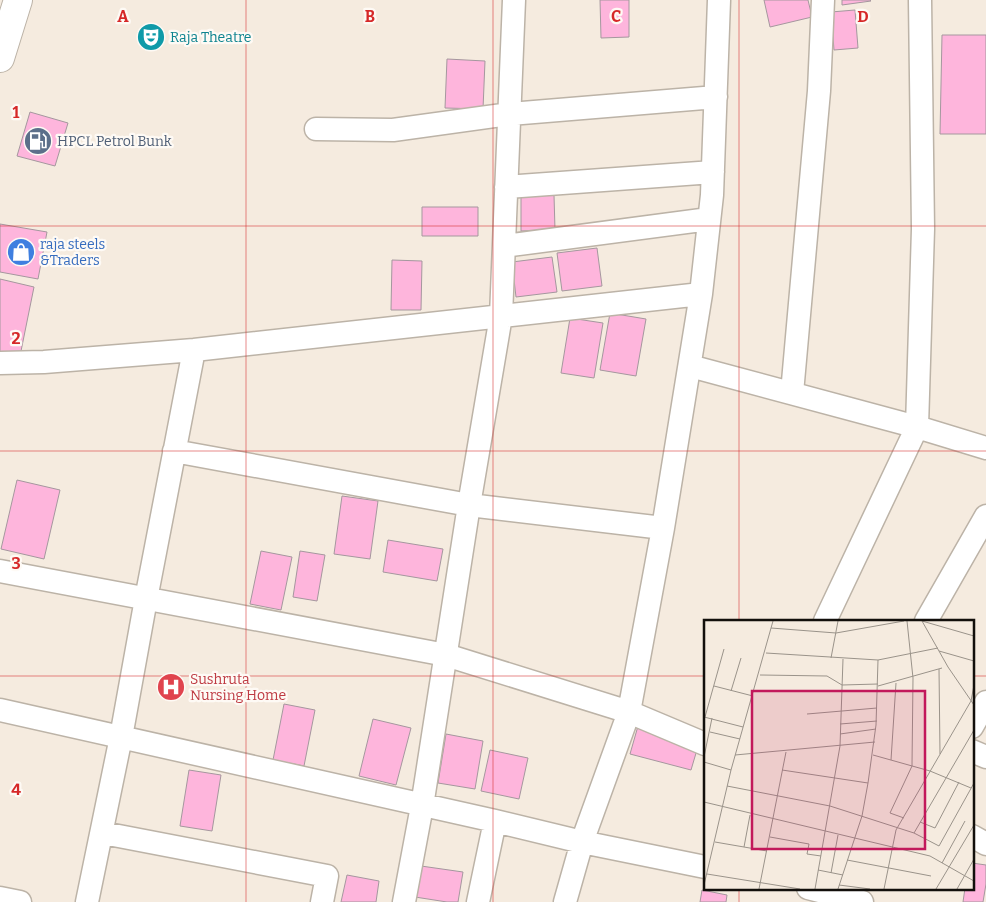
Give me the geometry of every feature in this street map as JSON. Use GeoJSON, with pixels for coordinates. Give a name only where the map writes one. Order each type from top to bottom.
{"type":"FeatureCollection","features":[{"type":"Feature","properties":{"kind":"main road"},"geometry":{"type":"LineString","coordinates":[[0,58],[5,28],[18,0]]}},
{"type":"Feature","properties":{"kind":"street"},"geometry":{"type":"LineString","coordinates":[[404,902],[422,806],[469,505],[501,316],[514,0]]}},
{"type":"Feature","properties":{"kind":"street"},"geometry":{"type":"LineString","coordinates":[[565,902],[582,842],[629,712],[663,528],[702,294],[713,172],[719,0]]}},
{"type":"Feature","properties":{"kind":"street"},"geometry":{"type":"LineString","coordinates":[[792,393],[819,92],[823,0]]}},
{"type":"Feature","properties":{"kind":"street"},"geometry":{"type":"LineString","coordinates":[[825,620],[917,427],[924,229],[920,0]]}},
{"type":"Feature","properties":{"kind":"street"},"geometry":{"type":"LineString","coordinates":[[316,129],[393,130],[510,114],[716,97]]}},
{"type":"Feature","properties":{"kind":"street"},"geometry":{"type":"LineString","coordinates":[[506,187],[713,172]]}},
{"type":"Feature","properties":{"kind":"street"},"geometry":{"type":"LineString","coordinates":[[504,246],[709,219]]}},
{"type":"Feature","properties":{"kind":"street"},"geometry":{"type":"LineString","coordinates":[[0,363],[44,362],[194,350],[702,294]]}},
{"type":"Feature","properties":{"kind":"street"},"geometry":{"type":"LineString","coordinates":[[88,902],[103,832],[194,350]]}},
{"type":"Feature","properties":{"kind":"street"},"geometry":{"type":"LineString","coordinates":[[690,366],[917,427],[986,448]]}},
{"type":"Feature","properties":{"kind":"street"},"geometry":{"type":"LineString","coordinates":[[174,451],[469,505],[663,528]]}},
{"type":"Feature","properties":{"kind":"street"},"geometry":{"type":"LineString","coordinates":[[927,620],[986,516]]}},
{"type":"Feature","properties":{"kind":"street"},"geometry":{"type":"LineString","coordinates":[[0,571],[446,655],[629,712],[704,744]]}},
{"type":"Feature","properties":{"kind":"street"},"geometry":{"type":"LineString","coordinates":[[974,723],[986,702]]}},
{"type":"Feature","properties":{"kind":"street"},"geometry":{"type":"LineString","coordinates":[[0,710],[582,842],[704,867]]}},
{"type":"Feature","properties":{"kind":"street"},"geometry":{"type":"LineString","coordinates":[[974,752],[986,757]]}},
{"type":"Feature","properties":{"kind":"street"},"geometry":{"type":"LineString","coordinates":[[478,902],[495,821]]}},
{"type":"Feature","properties":{"kind":"street"},"geometry":{"type":"LineString","coordinates":[[103,832],[327,876],[322,902]]}},
{"type":"Feature","properties":{"kind":"street"},"geometry":{"type":"LineString","coordinates":[[974,837],[986,844]]}},
{"type":"Feature","properties":{"kind":"street"},"geometry":{"type":"LineString","coordinates":[[814,890],[862,902]]}},
{"type":"Feature","properties":{"kind":"street"},"geometry":{"type":"LineString","coordinates":[[0,898],[20,902]]}},
{"type":"Feature","properties":{"kind":"building"},"geometry":{"type":"Polygon","coordinates":[[[600,0],[629,0],[629,37],[601,38],[600,0]]]}},
{"type":"Feature","properties":{"kind":"building"},"geometry":{"type":"Polygon","coordinates":[[[764,0],[808,0],[812,17],[770,27],[764,0]]]}},
{"type":"Feature","properties":{"kind":"building"},"geometry":{"type":"Polygon","coordinates":[[[842,0],[870,0],[871,1],[842,5],[842,0]]]}},
{"type":"Feature","properties":{"kind":"building"},"geometry":{"type":"Polygon","coordinates":[[[855,10],[858,48],[834,50],[831,12],[855,10]]]}},
{"type":"Feature","properties":{"kind":"building"},"geometry":{"type":"Polygon","coordinates":[[[942,35],[986,35],[986,134],[940,134],[942,35]]]}},
{"type":"Feature","properties":{"kind":"building"},"geometry":{"type":"Polygon","coordinates":[[[447,59],[485,61],[483,109],[445,108],[447,59]]]}},
{"type":"Feature","properties":{"kind":"building"},"geometry":{"type":"Polygon","coordinates":[[[30,112],[68,123],[55,166],[17,156],[30,112]]]}},
{"type":"Feature","properties":{"kind":"building"},"geometry":{"type":"Polygon","coordinates":[[[554,195],[555,230],[521,231],[521,196],[554,195]]]}},
{"type":"Feature","properties":{"kind":"building"},"geometry":{"type":"Polygon","coordinates":[[[422,207],[478,207],[478,236],[422,236],[422,207]]]}},
{"type":"Feature","properties":{"kind":"building","name":"raja steels &Traders"},"geometry":{"type":"Polygon","coordinates":[[[0,224],[47,232],[38,279],[0,272],[0,224]]]}},
{"type":"Feature","properties":{"kind":"building"},"geometry":{"type":"Polygon","coordinates":[[[597,248],[602,286],[562,291],[557,253],[597,248]]]}},
{"type":"Feature","properties":{"kind":"building"},"geometry":{"type":"Polygon","coordinates":[[[552,257],[557,292],[516,297],[512,262],[552,257]]]}},
{"type":"Feature","properties":{"kind":"building"},"geometry":{"type":"Polygon","coordinates":[[[392,260],[422,261],[421,310],[391,310],[392,260]]]}},
{"type":"Feature","properties":{"kind":"building"},"geometry":{"type":"Polygon","coordinates":[[[0,279],[34,287],[20,356],[0,353],[0,279]]]}},
{"type":"Feature","properties":{"kind":"building"},"geometry":{"type":"Polygon","coordinates":[[[610,313],[646,319],[636,376],[600,370],[610,313]]]}},
{"type":"Feature","properties":{"kind":"building"},"geometry":{"type":"Polygon","coordinates":[[[570,318],[603,323],[594,378],[561,373],[570,318]]]}},
{"type":"Feature","properties":{"kind":"building"},"geometry":{"type":"Polygon","coordinates":[[[17,480],[60,490],[44,559],[1,549],[17,480]]]}},
{"type":"Feature","properties":{"kind":"building"},"geometry":{"type":"Polygon","coordinates":[[[342,496],[378,501],[370,559],[334,554],[342,496]]]}},
{"type":"Feature","properties":{"kind":"building"},"geometry":{"type":"Polygon","coordinates":[[[388,540],[443,549],[437,581],[383,572],[388,540]]]}},
{"type":"Feature","properties":{"kind":"building"},"geometry":{"type":"Polygon","coordinates":[[[261,551],[292,557],[281,610],[250,604],[261,551]]]}},
{"type":"Feature","properties":{"kind":"building"},"geometry":{"type":"Polygon","coordinates":[[[300,551],[325,555],[317,601],[293,597],[300,551]]]}},
{"type":"Feature","properties":{"kind":"building"},"geometry":{"type":"Polygon","coordinates":[[[284,704],[315,710],[304,766],[273,760],[284,704]]]}},
{"type":"Feature","properties":{"kind":"building"},"geometry":{"type":"Polygon","coordinates":[[[373,719],[411,728],[396,785],[359,776],[373,719]]]}},
{"type":"Feature","properties":{"kind":"building"},"geometry":{"type":"Polygon","coordinates":[[[638,726],[699,743],[691,770],[630,754],[638,726]]]}},
{"type":"Feature","properties":{"kind":"building"},"geometry":{"type":"Polygon","coordinates":[[[446,734],[483,741],[475,789],[438,783],[446,734]]]}},
{"type":"Feature","properties":{"kind":"building"},"geometry":{"type":"Polygon","coordinates":[[[490,750],[528,758],[519,799],[481,791],[490,750]]]}},
{"type":"Feature","properties":{"kind":"building"},"geometry":{"type":"Polygon","coordinates":[[[189,770],[221,775],[212,831],[180,826],[189,770]]]}},
{"type":"Feature","properties":{"kind":"building"},"geometry":{"type":"Polygon","coordinates":[[[974,863],[986,865],[986,884],[983,902],[963,902],[965,890],[974,890],[974,863]]]}},
{"type":"Feature","properties":{"kind":"building"},"geometry":{"type":"Polygon","coordinates":[[[421,866],[463,872],[458,902],[415,897],[421,866]]]}},
{"type":"Feature","properties":{"kind":"building"},"geometry":{"type":"Polygon","coordinates":[[[347,875],[379,881],[376,902],[341,902],[347,875]]]}},
{"type":"Feature","properties":{"kind":"building"},"geometry":{"type":"Polygon","coordinates":[[[702,890],[727,895],[726,902],[700,902],[702,890]]]}},
{"type":"Feature","properties":{"kind":"place","name":"Raja Theatre"},"geometry":{"type":"Point","coordinates":[151,37]}},
{"type":"Feature","properties":{"kind":"place","name":"HPCL Petrol Bunk"},"geometry":{"type":"Point","coordinates":[38,141]}},
{"type":"Feature","properties":{"kind":"place","name":"raja steels &Traders"},"geometry":{"type":"Point","coordinates":[21,252]}},
{"type":"Feature","properties":{"kind":"place","name":"Sushruta Nursing Home"},"geometry":{"type":"Point","coordinates":[171,687]}}]}
